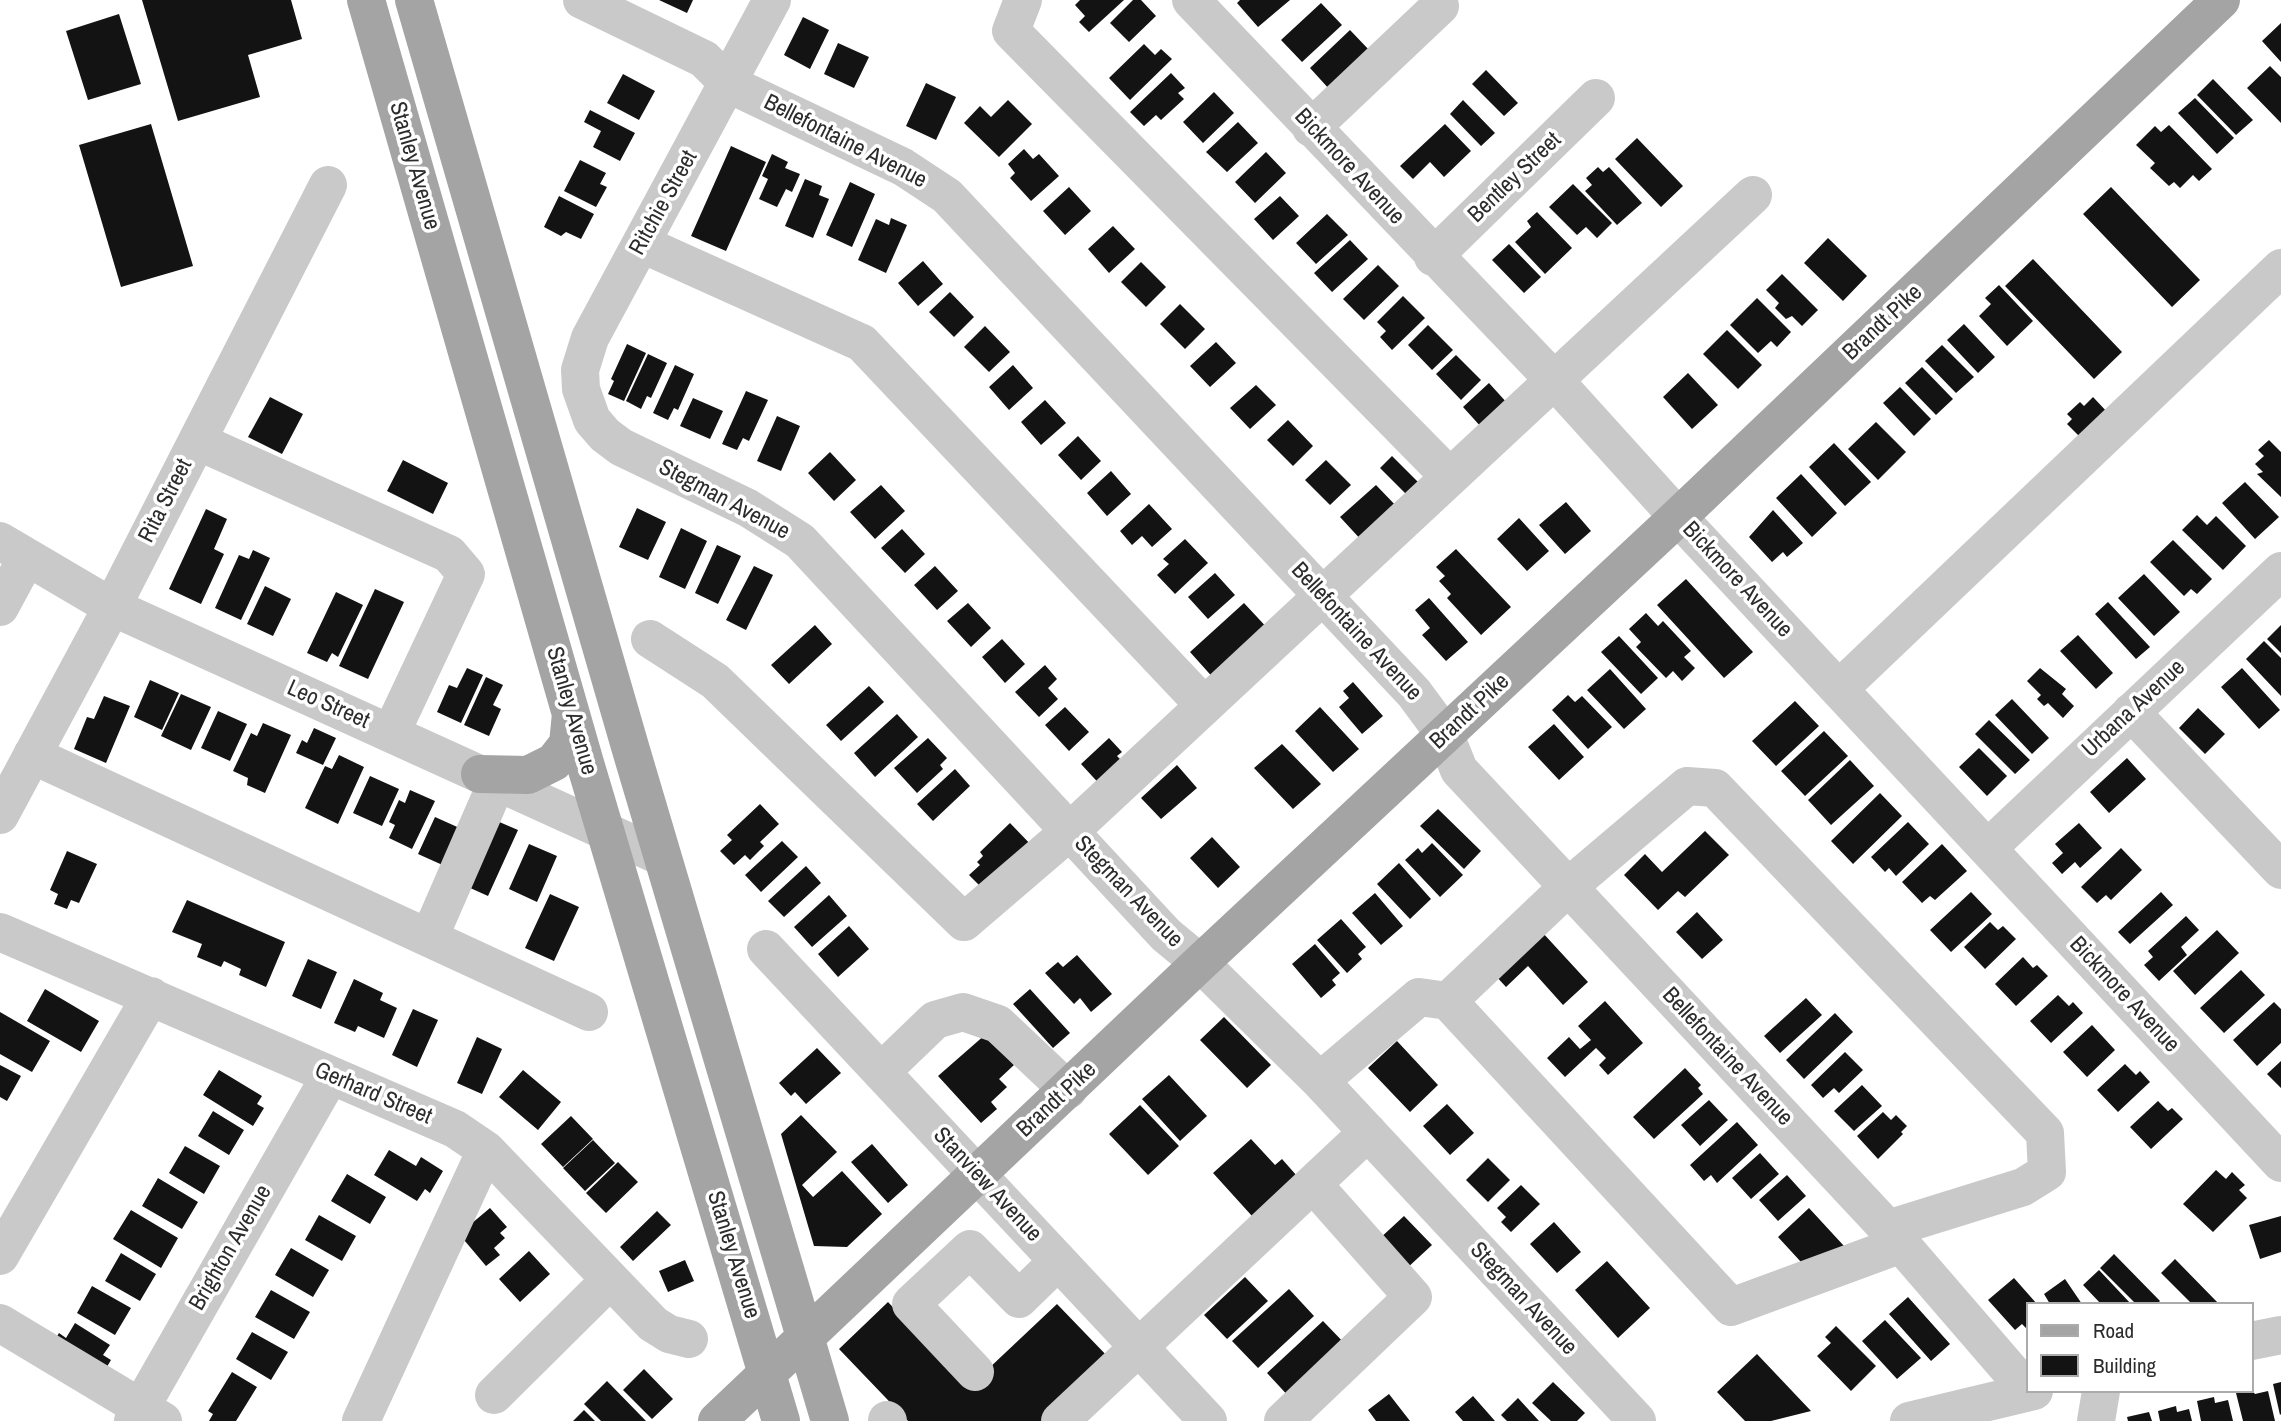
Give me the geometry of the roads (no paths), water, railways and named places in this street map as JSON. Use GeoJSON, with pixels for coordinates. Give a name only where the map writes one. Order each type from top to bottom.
{"type":"FeatureCollection","features":[{"type":"Feature","properties":{"kind":"main road","name":"Stanley Avenue"},"geometry":{"type":"LineString","coordinates":[[366,0],[571,714],[781,1421]]}},
{"type":"Feature","properties":{"kind":"main road","name":"Stanley Avenue"},"geometry":{"type":"LineString","coordinates":[[415,0],[663,857],[830,1421]]}},
{"type":"Feature","properties":{"kind":"main road","name":"Brandt Pike"},"geometry":{"type":"LineString","coordinates":[[717,1421],[1200,963],[1678,517],[2221,0]]}},
{"type":"Feature","properties":{"kind":"main road"},"geometry":{"type":"LineString","coordinates":[[489,778],[528,775],[554,762],[568,744],[571,714]]}},
{"type":"Feature","properties":{"kind":"street","name":"Bellefontaine Avenue"},"geometry":{"type":"LineString","coordinates":[[582,0],[704,59],[729,84],[903,167],[947,196],[1414,693],[1445,735],[1459,770],[1895,1237],[2025,1385]]}},
{"type":"Feature","properties":{"kind":"street","name":"Ritchie Street"},"geometry":{"type":"LineString","coordinates":[[587,411],[581,389],[583,357],[772,0]]}},
{"type":"Feature","properties":{"kind":"street"},"geometry":{"type":"LineString","coordinates":[[1023,0],[1011,31],[1450,477]]}},
{"type":"Feature","properties":{"kind":"street","name":"Bickmore Avenue"},"geometry":{"type":"LineString","coordinates":[[1191,0],[1433,257],[1555,381],[1678,517],[2280,1159]]}},
{"type":"Feature","properties":{"kind":"street"},"geometry":{"type":"LineString","coordinates":[[1311,128],[1440,6]]}},
{"type":"Feature","properties":{"kind":"street","name":"Bentley Street"},"geometry":{"type":"LineString","coordinates":[[1433,257],[1596,99]]}},
{"type":"Feature","properties":{"kind":"street","name":"Rita Street"},"geometry":{"type":"LineString","coordinates":[[0,816],[112,607],[328,185]]}},
{"type":"Feature","properties":{"kind":"street"},"geometry":{"type":"LineString","coordinates":[[650,639],[715,681],[964,922],[1069,832],[1753,195]]}},
{"type":"Feature","properties":{"kind":"street"},"geometry":{"type":"LineString","coordinates":[[642,244],[862,343],[1204,705]]}},
{"type":"Feature","properties":{"kind":"street"},"geometry":{"type":"LineString","coordinates":[[1839,689],[2281,268]]}},
{"type":"Feature","properties":{"kind":"street","name":"Stegman Avenue"},"geometry":{"type":"LineString","coordinates":[[587,411],[605,435],[621,447],[748,508],[800,541],[1166,935],[1200,963],[1320,1081],[1637,1421]]}},
{"type":"Feature","properties":{"kind":"street"},"geometry":{"type":"LineString","coordinates":[[197,441],[449,554],[466,574],[391,733]]}},
{"type":"Feature","properties":{"kind":"street","name":"Leo Street"},"geometry":{"type":"LineString","coordinates":[[13,549],[112,607],[663,857]]}},
{"type":"Feature","properties":{"kind":"street"},"geometry":{"type":"LineString","coordinates":[[0,607],[13,549]]}},
{"type":"Feature","properties":{"kind":"street","name":"Urbana Avenue"},"geometry":{"type":"LineString","coordinates":[[1988,848],[2281,571]]}},
{"type":"Feature","properties":{"kind":"street"},"geometry":{"type":"LineString","coordinates":[[2131,712],[2280,867]]}},
{"type":"Feature","properties":{"kind":"street"},"geometry":{"type":"LineString","coordinates":[[32,755],[589,1012]]}},
{"type":"Feature","properties":{"kind":"street"},"geometry":{"type":"LineString","coordinates":[[429,938],[489,778]]}},
{"type":"Feature","properties":{"kind":"street"},"geometry":{"type":"LineString","coordinates":[[1320,1081],[1419,997],[1448,1001],[1731,1307],[1895,1237],[2023,1187],[2047,1172],[2045,1133],[1714,788],[1687,786],[1568,887],[1448,1001]]}},
{"type":"Feature","properties":{"kind":"street","name":"Gerhard Street"},"geometry":{"type":"LineString","coordinates":[[0,932],[455,1129],[486,1150],[653,1324],[669,1334],[689,1339]]}},
{"type":"Feature","properties":{"kind":"street","name":"Stanview Avenue"},"geometry":{"type":"LineString","coordinates":[[766,949],[1208,1421]]}},
{"type":"Feature","properties":{"kind":"street"},"geometry":{"type":"LineString","coordinates":[[0,1256],[151,996]]}},
{"type":"Feature","properties":{"kind":"street"},"geometry":{"type":"LineString","coordinates":[[881,1072],[935,1020],[963,1012],[998,1024],[1068,1090]]}},
{"type":"Feature","properties":{"kind":"street","name":"Brighton Avenue"},"geometry":{"type":"LineString","coordinates":[[146,1416],[330,1076]]}},
{"type":"Feature","properties":{"kind":"street"},"geometry":{"type":"LineString","coordinates":[[1060,1421],[1368,1132]]}},
{"type":"Feature","properties":{"kind":"street"},"geometry":{"type":"LineString","coordinates":[[361,1421],[486,1150]]}},
{"type":"Feature","properties":{"kind":"street"},"geometry":{"type":"LineString","coordinates":[[1283,1421],[1413,1297],[1313,1184]]}},
{"type":"Feature","properties":{"kind":"street"},"geometry":{"type":"LineString","coordinates":[[975,1372],[911,1304],[970,1249],[1019,1299],[1058,1261]]}},
{"type":"Feature","properties":{"kind":"street"},"geometry":{"type":"LineString","coordinates":[[494,1395],[610,1280]]}},
{"type":"Feature","properties":{"kind":"street"},"geometry":{"type":"LineString","coordinates":[[0,1323],[146,1416]]}},
{"type":"Feature","properties":{"kind":"street"},"geometry":{"type":"LineString","coordinates":[[2253,1341],[2281,1335]]}},
{"type":"Feature","properties":{"kind":"street"},"geometry":{"type":"LineString","coordinates":[[1909,1421],[2025,1392]]}},
{"type":"Feature","properties":{"kind":"street"},"geometry":{"type":"LineString","coordinates":[[2096,1421],[2101,1393]]}}]}
